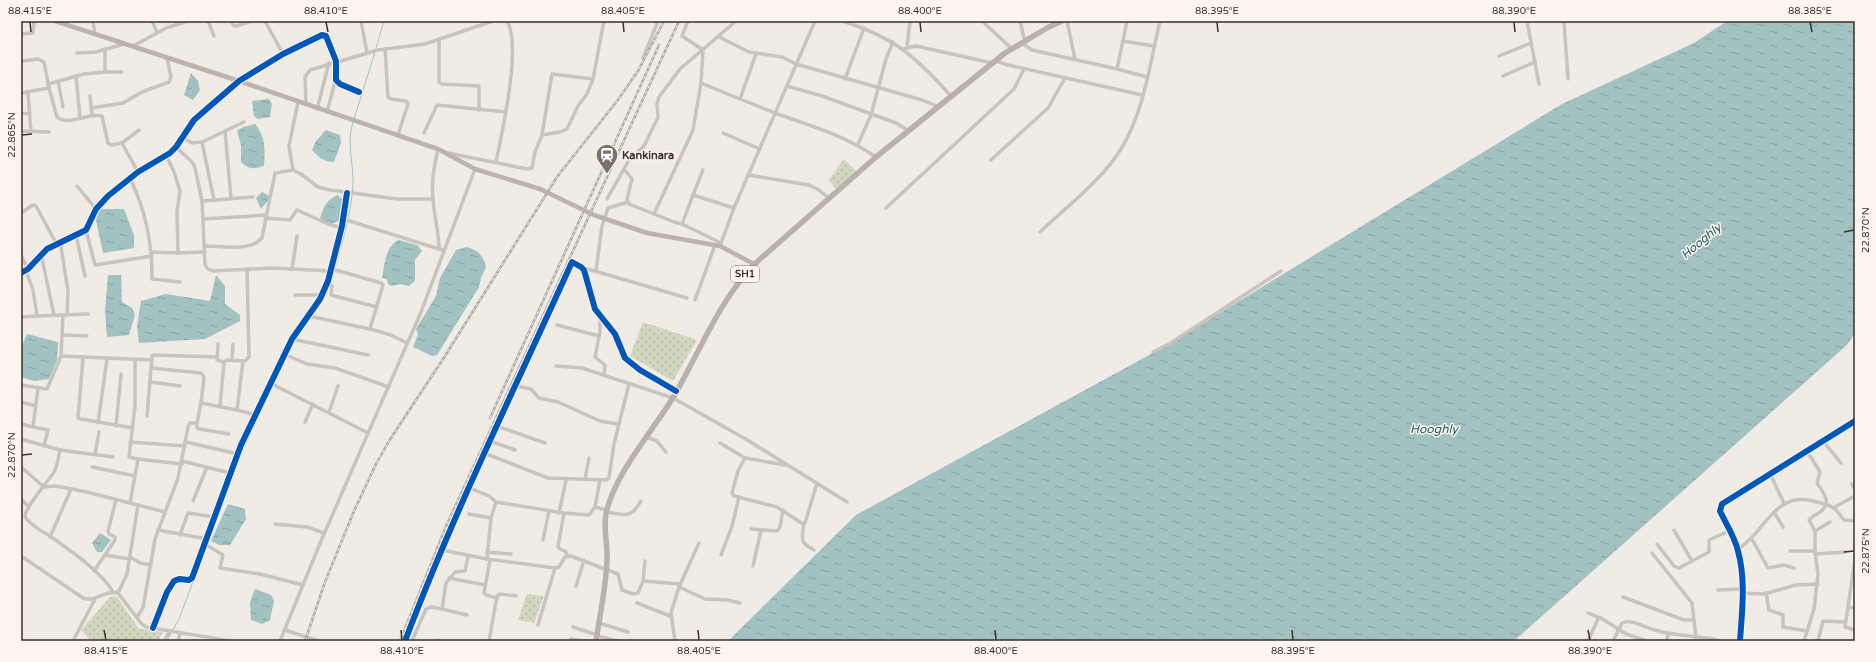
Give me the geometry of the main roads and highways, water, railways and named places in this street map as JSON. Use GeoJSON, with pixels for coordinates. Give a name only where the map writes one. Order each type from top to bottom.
{"type":"FeatureCollection","features":[{"type":"Feature","properties":{"kind":"main road"},"geometry":{"type":"LineString","coordinates":[[55,21],[239,81],[317,109],[438,149],[475,169],[540,189],[594,215],[647,233],[719,244],[754,264]]}},
{"type":"Feature","properties":{"kind":"main road","name":"SH1"},"geometry":{"type":"LineString","coordinates":[[597,637],[608,560],[604,526],[607,511],[618,485],[646,437],[673,398],[730,295],[754,264],[876,157],[1011,48],[1024,42],[1046,28],[1062,21]]}},
{"type":"Feature","properties":{"kind":"water","name":"Hooghly"},"geometry":{"type":"Polygon","coordinates":[[[1727,21],[1855,21],[1855,333],[1847,345],[1514,641],[728,641],[856,515],[1162,348],[1562,104],[1694,43],[1727,21]]]}},
{"type":"Feature","properties":{"kind":"water"},"geometry":{"type":"Polygon","coordinates":[[[191,73],[198,81],[200,90],[193,100],[184,95],[191,73]]]}},
{"type":"Feature","properties":{"kind":"water"},"geometry":{"type":"Polygon","coordinates":[[[269,99],[272,104],[270,117],[258,119],[254,116],[252,101],[269,99]]]}},
{"type":"Feature","properties":{"kind":"water"},"geometry":{"type":"Polygon","coordinates":[[[255,124],[263,139],[264,166],[251,168],[241,162],[241,145],[237,131],[243,127],[255,124]]]}},
{"type":"Feature","properties":{"kind":"water"},"geometry":{"type":"Polygon","coordinates":[[[326,130],[340,135],[341,143],[334,162],[322,159],[312,150],[316,141],[326,130]]]}},
{"type":"Feature","properties":{"kind":"water"},"geometry":{"type":"Polygon","coordinates":[[[262,192],[271,197],[261,209],[256,198],[262,192]]]}},
{"type":"Feature","properties":{"kind":"water"},"geometry":{"type":"Polygon","coordinates":[[[338,195],[344,202],[341,220],[331,224],[320,219],[326,204],[338,195]]]}},
{"type":"Feature","properties":{"kind":"water"},"geometry":{"type":"Polygon","coordinates":[[[99,209],[124,209],[134,235],[134,248],[103,253],[96,220],[99,209]]]}},
{"type":"Feature","properties":{"kind":"water"},"geometry":{"type":"Polygon","coordinates":[[[399,240],[417,245],[422,251],[415,260],[415,281],[409,286],[400,284],[391,286],[388,284],[387,279],[382,278],[388,251],[394,243],[399,240]]]}},
{"type":"Feature","properties":{"kind":"water"},"geometry":{"type":"Polygon","coordinates":[[[467,247],[480,254],[486,267],[479,287],[437,355],[432,356],[413,347],[418,334],[416,329],[436,296],[440,278],[456,250],[467,247]]]}},
{"type":"Feature","properties":{"kind":"water"},"geometry":{"type":"Polygon","coordinates":[[[108,275],[121,275],[122,302],[132,308],[135,315],[129,335],[107,337],[105,311],[108,275]]]}},
{"type":"Feature","properties":{"kind":"water"},"geometry":{"type":"Polygon","coordinates":[[[216,275],[225,286],[225,304],[240,315],[240,321],[205,339],[139,343],[137,326],[141,301],[166,294],[210,301],[216,275]]]}},
{"type":"Feature","properties":{"kind":"water"},"geometry":{"type":"Polygon","coordinates":[[[27,334],[58,342],[57,360],[49,379],[34,381],[21,377],[21,348],[27,334]]]}},
{"type":"Feature","properties":{"kind":"water"},"geometry":{"type":"Polygon","coordinates":[[[228,504],[245,509],[246,519],[230,545],[219,545],[211,541],[228,504]]]}},
{"type":"Feature","properties":{"kind":"water"},"geometry":{"type":"Polygon","coordinates":[[[100,533],[111,540],[102,552],[97,552],[92,543],[100,533]]]}},
{"type":"Feature","properties":{"kind":"water"},"geometry":{"type":"Polygon","coordinates":[[[255,589],[271,595],[274,601],[270,620],[262,624],[251,620],[250,603],[255,589]]]}},
{"type":"Feature","properties":{"kind":"waterway"},"geometry":{"type":"LineString","coordinates":[[376,48],[384,21]]}},
{"type":"Feature","properties":{"kind":"waterway"},"geometry":{"type":"LineString","coordinates":[[354,119],[375,52]]}},
{"type":"Feature","properties":{"kind":"waterway"},"geometry":{"type":"LineString","coordinates":[[335,268],[346,228],[352,196],[353,178],[350,138],[353,122]]}},
{"type":"Feature","properties":{"kind":"waterway"},"geometry":{"type":"LineString","coordinates":[[330,283],[334,271]]}},
{"type":"Feature","properties":{"kind":"waterway"},"geometry":{"type":"LineString","coordinates":[[288,353],[326,295],[329,286]]}},
{"type":"Feature","properties":{"kind":"waterway"},"geometry":{"type":"LineString","coordinates":[[173,630],[179,619],[241,454],[287,356]]}},
{"type":"Feature","properties":{"kind":"waterway"},"geometry":{"type":"LineString","coordinates":[[167,641],[171,633]]}},
{"type":"Feature","properties":{"kind":"railway"},"geometry":{"type":"LineString","coordinates":[[305,641],[325,582],[354,511],[376,464],[389,441],[445,356],[557,177],[617,101],[638,71],[664,21]]}},
{"type":"Feature","properties":{"kind":"railway"},"geometry":{"type":"LineString","coordinates":[[400,641],[447,524],[679,21]]}},
{"type":"Feature","properties":{"kind":"railway"},"geometry":{"type":"LineString","coordinates":[[490,418],[659,45]]}},
{"type":"Feature","properties":{"kind":"place","name":"Kankinara"},"geometry":{"type":"Point","coordinates":[607,174]}}]}
